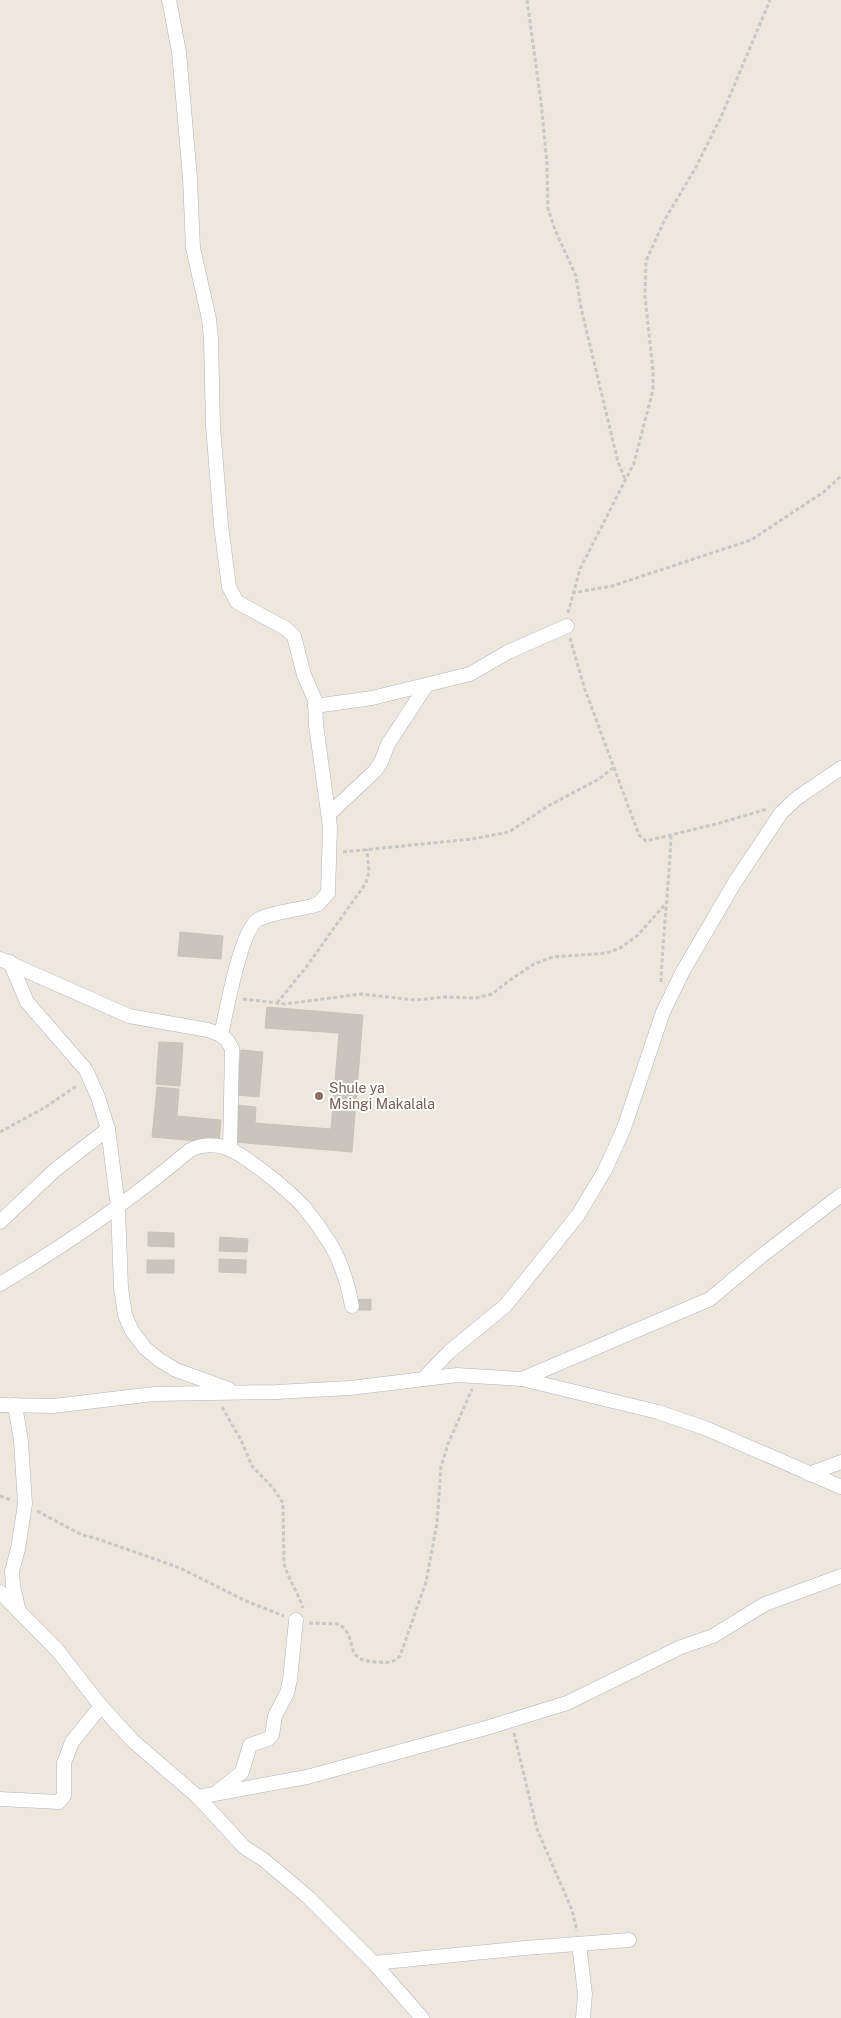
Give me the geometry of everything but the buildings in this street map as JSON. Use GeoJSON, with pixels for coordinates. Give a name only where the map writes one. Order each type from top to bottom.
{"type":"FeatureCollection","features":[{"type":"Feature","properties":{"kind":"street"},"geometry":{"type":"LineString","coordinates":[[170,0],[179,52],[190,178],[193,248],[209,319],[211,338],[213,426],[221,525],[229,587],[237,602],[285,628],[294,636],[304,675],[315,700],[316,725],[329,814],[330,854],[328,893],[318,904],[258,919],[253,923],[244,938],[221,1035]]}},
{"type":"Feature","properties":{"kind":"street"},"geometry":{"type":"LineString","coordinates":[[316,706],[372,698],[470,674],[508,652],[567,626]]}},
{"type":"Feature","properties":{"kind":"street"},"geometry":{"type":"LineString","coordinates":[[329,814],[375,771],[381,762],[388,744],[426,686]]}},
{"type":"Feature","properties":{"kind":"street"},"geometry":{"type":"LineString","coordinates":[[423,1379],[449,1352],[505,1306],[578,1215],[605,1170],[624,1128],[663,1012],[683,971],[725,898],[781,813],[797,798],[841,768]]}},
{"type":"Feature","properties":{"kind":"street"},"geometry":{"type":"LineString","coordinates":[[5,960],[27,1002],[86,1070],[98,1097],[108,1129],[118,1207],[121,1288],[126,1314],[132,1331],[145,1348],[158,1360],[170,1367],[238,1392]]}},
{"type":"Feature","properties":{"kind":"street"},"geometry":{"type":"LineString","coordinates":[[5,960],[129,1016],[208,1030],[221,1035],[227,1040],[232,1049],[230,1150]]}},
{"type":"Feature","properties":{"kind":"street"},"geometry":{"type":"LineString","coordinates":[[0,1222],[54,1170],[108,1129]]}},
{"type":"Feature","properties":{"kind":"street"},"geometry":{"type":"LineString","coordinates":[[0,1284],[118,1207],[190,1150],[208,1145],[224,1147],[247,1158],[303,1207],[331,1245],[341,1267],[352,1306]]}},
{"type":"Feature","properties":{"kind":"street"},"geometry":{"type":"LineString","coordinates":[[522,1379],[710,1299],[760,1257],[841,1195]]}},
{"type":"Feature","properties":{"kind":"street"},"geometry":{"type":"LineString","coordinates":[[0,1405],[53,1406],[154,1394],[350,1388],[457,1375],[522,1379],[658,1412],[705,1428],[841,1488]]}},
{"type":"Feature","properties":{"kind":"street"},"geometry":{"type":"LineString","coordinates":[[15,1405],[21,1441],[25,1504],[18,1549],[12,1571],[13,1586],[20,1614]]}},
{"type":"Feature","properties":{"kind":"street"},"geometry":{"type":"LineString","coordinates":[[809,1474],[841,1462]]}},
{"type":"Feature","properties":{"kind":"street"},"geometry":{"type":"LineString","coordinates":[[198,1797],[307,1777],[568,1703],[681,1648],[713,1636],[765,1604],[841,1576]]}},
{"type":"Feature","properties":{"kind":"street"},"geometry":{"type":"LineString","coordinates":[[0,1592],[58,1651],[101,1706],[133,1741],[198,1797],[244,1847],[264,1860],[308,1897],[374,1963],[422,2018]]}},
{"type":"Feature","properties":{"kind":"street"},"geometry":{"type":"LineString","coordinates":[[216,1794],[242,1772],[250,1745],[268,1739],[272,1735],[276,1716],[287,1693],[300,1617]]}},
{"type":"Feature","properties":{"kind":"street"},"geometry":{"type":"LineString","coordinates":[[0,1800],[59,1802],[62,1800],[64,1796],[64,1763],[72,1742],[101,1706]]}},
{"type":"Feature","properties":{"kind":"street"},"geometry":{"type":"LineString","coordinates":[[374,1963],[629,1940]]}},
{"type":"Feature","properties":{"kind":"street"},"geometry":{"type":"LineString","coordinates":[[579,1944],[585,1994],[583,2018]]}},
{"type":"Feature","properties":{"kind":"path"},"geometry":{"type":"LineString","coordinates":[[527,0],[541,102],[548,209],[555,230],[576,276],[581,308],[618,462],[625,479]]}},
{"type":"Feature","properties":{"kind":"path"},"geometry":{"type":"LineString","coordinates":[[770,0],[721,117],[696,167],[664,221],[646,260],[645,296],[653,390],[634,462],[580,569],[572,593],[567,618],[567,626],[584,687],[639,835],[646,841],[671,836],[770,808]]}},
{"type":"Feature","properties":{"kind":"path"},"geometry":{"type":"LineString","coordinates":[[572,593],[612,586],[751,540],[825,491],[841,476]]}},
{"type":"Feature","properties":{"kind":"path"},"geometry":{"type":"LineString","coordinates":[[330,854],[472,839],[508,832],[548,806],[599,779],[614,767]]}},
{"type":"Feature","properties":{"kind":"path"},"geometry":{"type":"LineString","coordinates":[[660,989],[664,920],[668,901],[671,836]]}},
{"type":"Feature","properties":{"kind":"path"},"geometry":{"type":"LineString","coordinates":[[276,1003],[307,966],[366,883],[369,871],[367,849]]}},
{"type":"Feature","properties":{"kind":"path"},"geometry":{"type":"LineString","coordinates":[[230,997],[285,1004],[361,994],[415,1000],[445,997],[476,998],[492,994],[526,970],[553,957],[607,953],[620,948],[638,935],[668,901]]}},
{"type":"Feature","properties":{"kind":"path"},"geometry":{"type":"LineString","coordinates":[[0,1132],[44,1108],[89,1077]]}},
{"type":"Feature","properties":{"kind":"path"},"geometry":{"type":"LineString","coordinates":[[0,1496],[25,1504],[82,1535],[180,1568],[246,1601],[300,1617],[307,1622],[339,1624],[348,1633],[358,1659],[390,1663],[400,1656],[426,1582],[437,1523],[441,1467],[448,1444],[478,1376]]}},
{"type":"Feature","properties":{"kind":"path"},"geometry":{"type":"LineString","coordinates":[[212,1392],[229,1418],[252,1466],[281,1498],[283,1503],[285,1523],[284,1564],[299,1594],[300,1617]]}},
{"type":"Feature","properties":{"kind":"path"},"geometry":{"type":"LineString","coordinates":[[511,1720],[537,1829],[572,1910],[579,1944]]}},
{"type":"Feature","properties":{"kind":"place","name":"Shule ya Msingi Makalala"},"geometry":{"type":"Point","coordinates":[319,1096]}}]}
